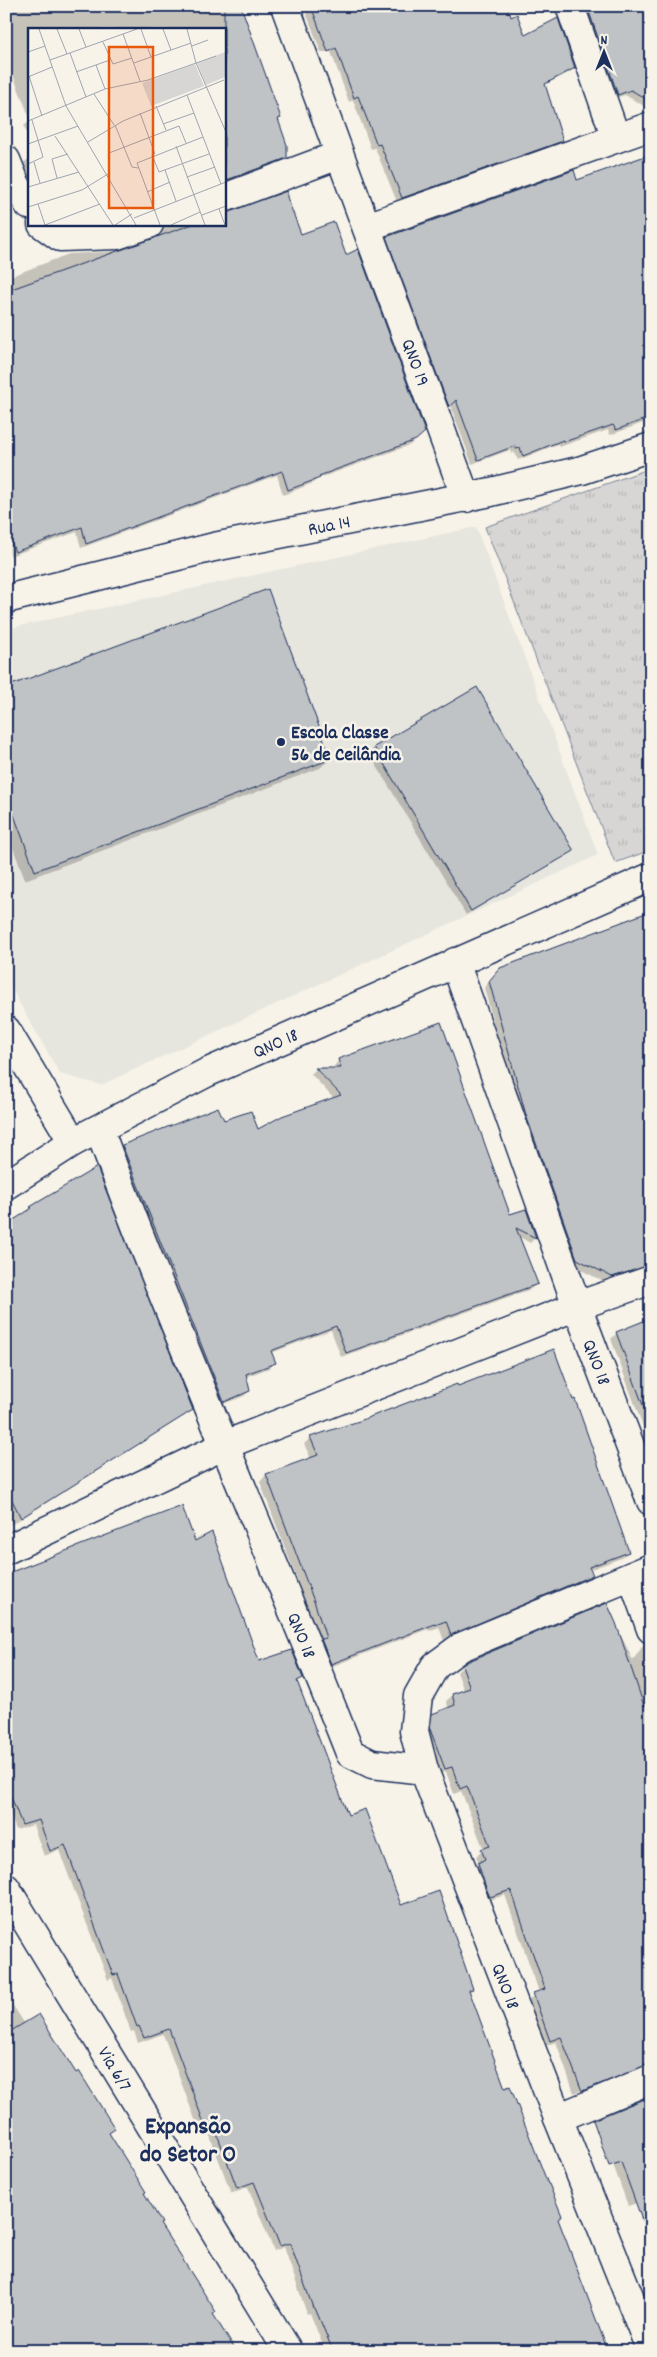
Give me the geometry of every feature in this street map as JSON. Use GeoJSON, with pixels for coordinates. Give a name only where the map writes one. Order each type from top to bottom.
{"type":"FeatureCollection","features":[{"type":"Feature","properties":{"kind":"street","name":"QNO 19"},"geometry":{"type":"LineString","coordinates":[[285,6],[466,498]]}},
{"type":"Feature","properties":{"kind":"street"},"geometry":{"type":"LineString","coordinates":[[570,6],[616,138]]}},
{"type":"Feature","properties":{"kind":"street"},"geometry":{"type":"LineString","coordinates":[[367,227],[651,126]]}},
{"type":"Feature","properties":{"kind":"street"},"geometry":{"type":"LineString","coordinates":[[225,198],[339,155]]}},
{"type":"Feature","properties":{"kind":"street"},"geometry":{"type":"LineString","coordinates":[[43,225],[60,237],[117,235],[147,225]]}},
{"type":"Feature","properties":{"kind":"street","name":"Rua 14"},"geometry":{"type":"LineString","coordinates":[[6,599],[214,547],[466,498],[582,470],[651,447]]}},
{"type":"Feature","properties":{"kind":"street","name":"QNO 18"},"geometry":{"type":"LineString","coordinates":[[6,1184],[73,1142],[206,1073],[651,877]]}},
{"type":"Feature","properties":{"kind":"street","name":"QNO 18"},"geometry":{"type":"LineString","coordinates":[[455,962],[577,1306],[651,1502]]}},
{"type":"Feature","properties":{"kind":"street"},"geometry":{"type":"LineString","coordinates":[[6,1030],[73,1142]]}},
{"type":"Feature","properties":{"kind":"street","name":"QNO 18"},"geometry":{"type":"LineString","coordinates":[[99,1128],[150,1265],[350,1753],[372,1764],[424,1770]]}},
{"type":"Feature","properties":{"kind":"street"},"geometry":{"type":"LineString","coordinates":[[6,1550],[225,1445],[577,1306],[651,1280]]}},
{"type":"Feature","properties":{"kind":"street","name":"QNO 18"},"geometry":{"type":"LineString","coordinates":[[651,1629],[641,1572],[461,1646],[435,1666],[418,1696],[414,1731],[424,1770],[558,2118],[651,2351]]}},
{"type":"Feature","properties":{"kind":"street","name":"Via 6/7"},"geometry":{"type":"LineString","coordinates":[[6,1888],[288,2351]]}},
{"type":"Feature","properties":{"kind":"street"},"geometry":{"type":"LineString","coordinates":[[558,2118],[651,2079]]}},
{"type":"Feature","properties":{"kind":"shaded area","name":"Escola Classe 56 de Ceilândia"},"geometry":{"type":"Polygon","coordinates":[[[476,527],[598,855],[101,1085],[60,1074],[6,979],[6,629],[476,527]]]}},
{"type":"Feature","properties":{"kind":"green space"},"geometry":{"type":"Polygon","coordinates":[[[651,468],[651,850],[615,863],[485,527],[651,468]]]}},
{"type":"Feature","properties":{"kind":"building"},"geometry":{"type":"Polygon","coordinates":[[[224,6],[241,6],[281,118],[278,119],[287,145],[287,158],[225,181],[225,28],[224,6]]]}},
{"type":"Feature","properties":{"kind":"building"},"geometry":{"type":"Polygon","coordinates":[[[311,6],[508,6],[511,17],[517,14],[525,35],[558,18],[575,68],[545,84],[563,141],[402,198],[380,144],[377,145],[358,96],[354,98],[336,48],[328,52],[311,6]]]}},
{"type":"Feature","properties":{"kind":"building"},"geometry":{"type":"Polygon","coordinates":[[[587,6],[651,6],[651,102],[631,90],[618,95],[587,6]]]}},
{"type":"Feature","properties":{"kind":"building"},"geometry":{"type":"Polygon","coordinates":[[[651,154],[651,417],[616,430],[613,425],[564,442],[563,440],[523,456],[520,448],[516,449],[515,446],[478,460],[456,400],[449,407],[386,237],[574,170],[577,180],[651,154]]]}},
{"type":"Feature","properties":{"kind":"building"},"geometry":{"type":"Polygon","coordinates":[[[287,191],[287,197],[301,234],[334,222],[346,255],[358,249],[425,432],[416,440],[319,476],[320,478],[288,490],[282,471],[86,544],[82,527],[15,552],[6,529],[6,291],[190,225],[225,225],[225,213],[287,191]]]}},
{"type":"Feature","properties":{"kind":"building"},"geometry":{"type":"Polygon","coordinates":[[[268,589],[331,759],[35,871],[6,794],[6,687],[268,589]]]}},
{"type":"Feature","properties":{"kind":"building"},"geometry":{"type":"Polygon","coordinates":[[[477,687],[574,851],[471,911],[374,747],[477,687]]]}},
{"type":"Feature","properties":{"kind":"building"},"geometry":{"type":"Polygon","coordinates":[[[651,911],[651,1265],[612,1277],[577,1259],[526,1115],[489,981],[500,968],[651,911]]]}},
{"type":"Feature","properties":{"kind":"building"},"geometry":{"type":"Polygon","coordinates":[[[441,1022],[510,1214],[526,1209],[536,1238],[516,1228],[538,1284],[346,1353],[336,1326],[271,1351],[276,1363],[246,1374],[250,1391],[224,1402],[122,1145],[218,1107],[224,1120],[251,1111],[258,1129],[282,1116],[341,1095],[315,1068],[341,1068],[338,1059],[441,1022]]]}},
{"type":"Feature","properties":{"kind":"building"},"geometry":{"type":"Polygon","coordinates":[[[97,1167],[193,1410],[21,1518],[6,1488],[6,1225],[32,1208],[30,1207],[97,1167]]]}},
{"type":"Feature","properties":{"kind":"building"},"geometry":{"type":"Polygon","coordinates":[[[651,1318],[651,1416],[647,1416],[616,1332],[651,1318]]]}},
{"type":"Feature","properties":{"kind":"building"},"geometry":{"type":"Polygon","coordinates":[[[554,1349],[573,1400],[575,1399],[629,1552],[589,1567],[593,1575],[451,1635],[446,1621],[331,1664],[321,1639],[326,1638],[315,1604],[266,1474],[318,1455],[310,1437],[359,1421],[457,1384],[458,1386],[554,1349]]]}},
{"type":"Feature","properties":{"kind":"building"},"geometry":{"type":"Polygon","coordinates":[[[182,1506],[195,1541],[212,1532],[259,1661],[292,1650],[303,1678],[297,1681],[348,1815],[365,1809],[401,1905],[439,1891],[473,1989],[469,1990],[505,2088],[510,2086],[562,2216],[558,2219],[608,2351],[333,2351],[315,2308],[313,2308],[290,2243],[280,2246],[254,2182],[237,2188],[213,2123],[205,2126],[169,2029],[144,2038],[139,2026],[137,2027],[118,1974],[113,1975],[65,1845],[50,1851],[39,1820],[22,1825],[6,1784],[6,1574],[182,1506]]]}},
{"type":"Feature","properties":{"kind":"building"},"geometry":{"type":"Polygon","coordinates":[[[607,1603],[616,1623],[644,1706],[651,1703],[651,2064],[582,2091],[561,2037],[550,2041],[533,1993],[545,1989],[511,1890],[490,1897],[478,1863],[485,1859],[481,1849],[490,1846],[467,1786],[460,1789],[452,1767],[445,1769],[430,1729],[432,1714],[455,1705],[452,1694],[470,1688],[462,1665],[607,1603]]]}},
{"type":"Feature","properties":{"kind":"building"},"geometry":{"type":"Polygon","coordinates":[[[39,2014],[76,2073],[79,2071],[115,2129],[109,2133],[146,2192],[144,2193],[162,2223],[160,2224],[216,2312],[213,2314],[236,2351],[6,2351],[6,2034],[39,2014]]]}},
{"type":"Feature","properties":{"kind":"building"},"geometry":{"type":"Polygon","coordinates":[[[651,2096],[651,2234],[647,2234],[621,2162],[609,2166],[593,2120],[651,2096]]]}},
{"type":"Feature","properties":{"kind":"place","name":"Escola Classe 56 de Ceilândia"},"geometry":{"type":"Point","coordinates":[281,742]}},
{"type":"Feature","properties":{"kind":"district","name":"Expansão do Setor O"},"geometry":{"type":"Point","coordinates":[188,2139]}}]}
